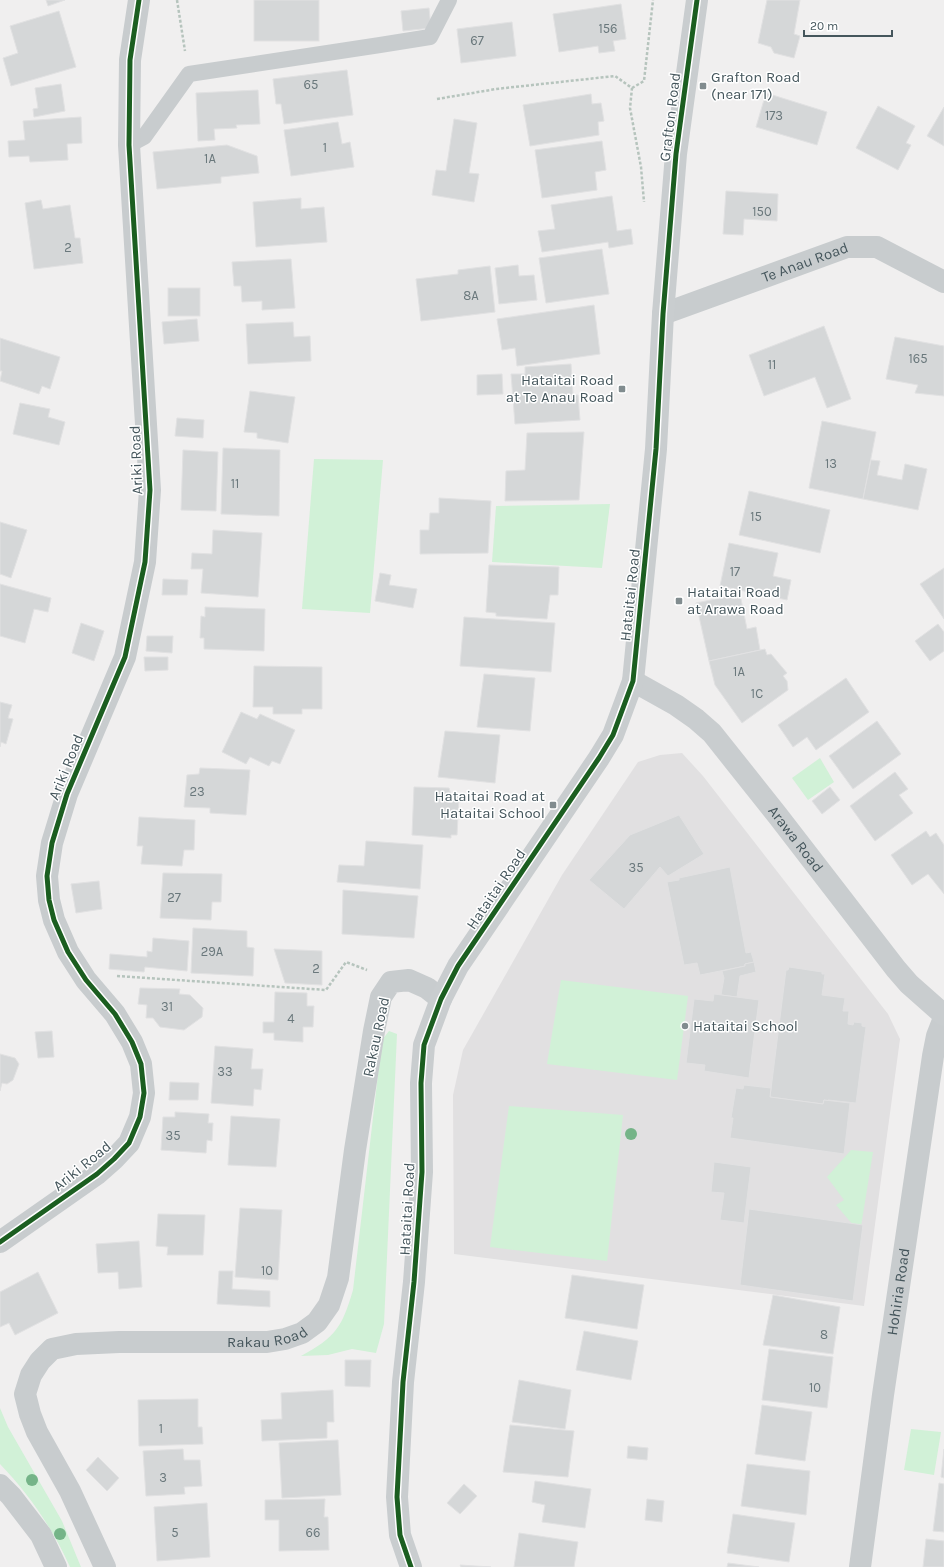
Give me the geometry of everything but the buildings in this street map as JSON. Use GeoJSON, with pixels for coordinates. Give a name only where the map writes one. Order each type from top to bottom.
{"type":"FeatureCollection","features":[{"type":"Feature","properties":{"kind":"street","name":"Ariki Road"},"geometry":{"type":"LineString","coordinates":[[0,1242],[97,1174],[114,1159],[129,1143],[140,1117],[144,1093],[141,1064],[132,1042],[115,1014],[82,974],[68,952],[54,920],[49,900],[47,876],[52,843],[67,794],[125,657],[145,562],[150,490],[138,305],[136,240],[129,145],[130,60],[139,0]]}},
{"type":"Feature","properties":{"kind":"street","name":"Grafton Road"},"geometry":{"type":"LineString","coordinates":[[669,238],[676,154],[697,0]]}},
{"type":"Feature","properties":{"kind":"street","name":"Hataitai Road"},"geometry":{"type":"LineString","coordinates":[[411,1567],[400,1535],[397,1497],[403,1382],[414,1282],[422,1172],[421,1083],[424,1045],[441,999],[458,966],[599,758],[613,735],[633,681],[656,450],[663,314],[669,238]]}},
{"type":"Feature","properties":{"kind":"street","name":"Te Anau Road"},"geometry":{"type":"LineString","coordinates":[[663,314],[847,247],[877,247],[944,282]]}},
{"type":"Feature","properties":{"kind":"street","name":"Arawa Road"},"geometry":{"type":"LineString","coordinates":[[633,681],[676,705],[696,719],[712,733],[896,969],[909,984],[944,1016]]}},
{"type":"Feature","properties":{"kind":"street","name":"Rakau Road"},"geometry":{"type":"LineString","coordinates":[[105,1567],[74,1498],[37,1432],[30,1414],[25,1394],[31,1375],[52,1349],[76,1344],[119,1342],[267,1342],[285,1339],[302,1333],[317,1322],[329,1305],[338,1278],[355,1150],[374,1031],[382,996],[391,982],[409,980],[427,988],[441,999]]}},
{"type":"Feature","properties":{"kind":"street","name":"Hohiria Road"},"geometry":{"type":"LineString","coordinates":[[860,1567],[884,1387],[933,1056],[937,1036],[944,1016]]}},
{"type":"Feature","properties":{"kind":"street"},"geometry":{"type":"LineString","coordinates":[[0,1485],[11,1496],[41,1535],[56,1567]]}},
{"type":"Feature","properties":{"kind":"lane"},"geometry":{"type":"LineString","coordinates":[[129,145],[144,137],[189,74],[380,46],[430,37],[450,0]]}},
{"type":"Feature","properties":{"kind":"path"},"geometry":{"type":"LineString","coordinates":[[177,0],[189,74]]}},
{"type":"Feature","properties":{"kind":"path"},"geometry":{"type":"LineString","coordinates":[[632,88],[644,81],[653,0]]}},
{"type":"Feature","properties":{"kind":"path"},"geometry":{"type":"LineString","coordinates":[[437,99],[496,89],[614,76],[632,88]]}},
{"type":"Feature","properties":{"kind":"path"},"geometry":{"type":"LineString","coordinates":[[632,88],[630,108],[641,167],[644,202],[669,238]]}},
{"type":"Feature","properties":{"kind":"path"},"geometry":{"type":"LineString","coordinates":[[112,976],[326,990],[346,962],[367,970],[391,982]]}},
{"type":"Feature","properties":{"kind":"shaded area","name":"Hataitai School"},"geometry":{"type":"Polygon","coordinates":[[[682,753],[703,776],[888,1014],[900,1039],[864,1306],[454,1254],[453,1095],[463,1050],[562,875],[638,762],[660,755],[682,753]]]}},
{"type":"Feature","properties":{"kind":"green space"},"geometry":{"type":"Polygon","coordinates":[[[314,459],[383,460],[370,613],[302,609],[314,459]]]}},
{"type":"Feature","properties":{"kind":"green space"},"geometry":{"type":"Polygon","coordinates":[[[610,504],[602,568],[492,562],[496,506],[610,504]]]}},
{"type":"Feature","properties":{"kind":"green space"},"geometry":{"type":"Polygon","coordinates":[[[820,758],[834,782],[808,800],[792,778],[820,758]]]}},
{"type":"Feature","properties":{"kind":"green space"},"geometry":{"type":"Polygon","coordinates":[[[561,980],[688,996],[677,1080],[547,1064],[561,980]]]}},
{"type":"Feature","properties":{"kind":"green space"},"geometry":{"type":"Polygon","coordinates":[[[389,1031],[397,1034],[384,1324],[376,1353],[352,1349],[328,1355],[301,1356],[322,1343],[336,1330],[345,1313],[353,1290],[382,1040],[389,1031]]]}},
{"type":"Feature","properties":{"kind":"green space"},"geometry":{"type":"Polygon","coordinates":[[[509,1106],[623,1115],[607,1261],[490,1247],[509,1106]]]}},
{"type":"Feature","properties":{"kind":"green space"},"geometry":{"type":"Polygon","coordinates":[[[851,1150],[873,1152],[860,1233],[836,1205],[844,1200],[827,1177],[851,1150]]]}},
{"type":"Feature","properties":{"kind":"green space"},"geometry":{"type":"Polygon","coordinates":[[[0,1408],[8,1427],[62,1521],[81,1567],[70,1567],[40,1512],[11,1475],[0,1464],[0,1408]]]}},
{"type":"Feature","properties":{"kind":"green space"},"geometry":{"type":"Polygon","coordinates":[[[911,1429],[941,1432],[934,1475],[904,1470],[911,1429]]]}},
{"type":"Feature","properties":{"kind":"cycle path"},"geometry":{"type":"LineString","coordinates":[[0,1242],[97,1174],[114,1159],[129,1143],[140,1117],[144,1093],[141,1064],[132,1042],[115,1014],[86,980],[68,952],[54,920],[49,900],[47,876],[52,843],[67,794],[125,657],[145,562],[150,490],[129,145],[130,60],[139,0]]}},
{"type":"Feature","properties":{"kind":"cycle path"},"geometry":{"type":"LineString","coordinates":[[411,1567],[400,1535],[397,1497],[403,1382],[414,1282],[422,1172],[421,1083],[424,1045],[441,999],[458,966],[599,758],[613,735],[633,681],[656,449],[663,314],[676,154],[697,0]]}},
{"type":"Feature","properties":{"kind":"place","name":"Grafton Road (near 171)"},"geometry":{"type":"Point","coordinates":[703,86]}},
{"type":"Feature","properties":{"kind":"place","name":"Hataitai Road at Te Anau Road"},"geometry":{"type":"Point","coordinates":[622,389]}},
{"type":"Feature","properties":{"kind":"place","name":"Hataitai Road at Arawa Road"},"geometry":{"type":"Point","coordinates":[679,601]}},
{"type":"Feature","properties":{"kind":"place","name":"Hataitai Road at Hataitai School"},"geometry":{"type":"Point","coordinates":[553,805]}},
{"type":"Feature","properties":{"kind":"place","name":"Hataitai School"},"geometry":{"type":"Point","coordinates":[685,1026]}}]}
